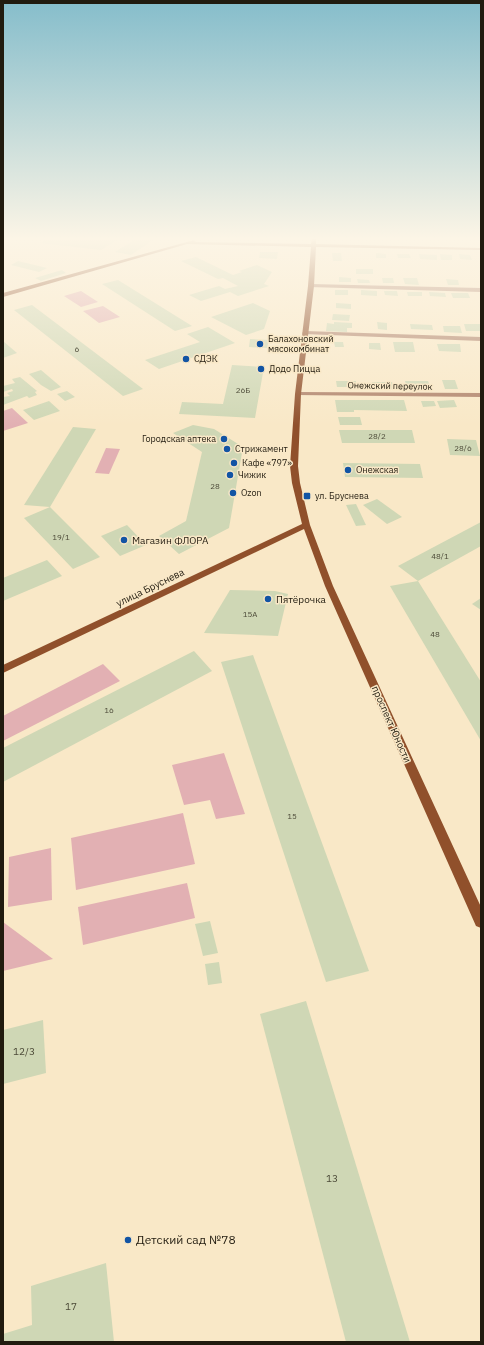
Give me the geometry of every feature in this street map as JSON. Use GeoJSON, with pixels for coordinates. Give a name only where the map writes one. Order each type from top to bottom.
{"type":"FeatureCollection","features":[{"type":"Feature","properties":{"kind":"main road","name":"проспект Юности"},"geometry":{"type":"LineString","coordinates":[[309,301],[298,394],[294,466],[297,490],[306,525],[329,586],[481,922]]}},
{"type":"Feature","properties":{"kind":"main road","name":"улица Бруснева"},"geometry":{"type":"LineString","coordinates":[[3,669],[306,525]]}},
{"type":"Feature","properties":{"kind":"street"},"geometry":{"type":"LineString","coordinates":[[305,333],[481,339]]}},
{"type":"Feature","properties":{"kind":"street","name":"Онежский переулок"},"geometry":{"type":"LineString","coordinates":[[298,394],[481,395]]}},
{"type":"Feature","properties":{"kind":"shaded area"},"geometry":{"type":"Polygon","coordinates":[[[71,301],[98,302],[81,307],[71,301]]]}},
{"type":"Feature","properties":{"kind":"shaded area"},"geometry":{"type":"Polygon","coordinates":[[[103,306],[120,317],[99,323],[83,311],[103,306]]]}},
{"type":"Feature","properties":{"kind":"shaded area"},"geometry":{"type":"Polygon","coordinates":[[[12,408],[28,423],[3,431],[3,411],[12,408]]]}},
{"type":"Feature","properties":{"kind":"shaded area"},"geometry":{"type":"Polygon","coordinates":[[[106,448],[120,449],[109,474],[95,473],[106,448]]]}},
{"type":"Feature","properties":{"kind":"shaded area"},"geometry":{"type":"Polygon","coordinates":[[[103,664],[120,681],[3,741],[3,716],[103,664]]]}},
{"type":"Feature","properties":{"kind":"shaded area"},"geometry":{"type":"Polygon","coordinates":[[[224,753],[245,814],[216,819],[210,800],[184,805],[172,765],[224,753]]]}},
{"type":"Feature","properties":{"kind":"shaded area"},"geometry":{"type":"Polygon","coordinates":[[[183,813],[195,864],[76,890],[71,838],[183,813]]]}},
{"type":"Feature","properties":{"kind":"shaded area"},"geometry":{"type":"Polygon","coordinates":[[[51,848],[52,900],[8,907],[9,857],[51,848]]]}},
{"type":"Feature","properties":{"kind":"shaded area"},"geometry":{"type":"Polygon","coordinates":[[[187,883],[195,918],[83,945],[78,907],[187,883]]]}},
{"type":"Feature","properties":{"kind":"shaded area"},"geometry":{"type":"Polygon","coordinates":[[[3,922],[53,959],[3,971],[3,922]]]}},
{"type":"Feature","properties":{"kind":"building"},"geometry":{"type":"Polygon","coordinates":[[[128,301],[151,301],[192,326],[175,331],[128,301]]]}},
{"type":"Feature","properties":{"kind":"building"},"geometry":{"type":"Polygon","coordinates":[[[253,303],[270,311],[264,329],[246,335],[211,317],[253,303]]]}},
{"type":"Feature","properties":{"kind":"building"},"geometry":{"type":"Polygon","coordinates":[[[336,303],[351,304],[351,309],[336,308],[336,303]]]}},
{"type":"Feature","properties":{"kind":"building"},"geometry":{"type":"Polygon","coordinates":[[[32,305],[143,389],[123,396],[14,310],[32,305]]]}},
{"type":"Feature","properties":{"kind":"building"},"geometry":{"type":"Polygon","coordinates":[[[333,314],[350,315],[349,321],[332,320],[333,314]]]}},
{"type":"Feature","properties":{"kind":"building"},"geometry":{"type":"Polygon","coordinates":[[[334,322],[352,323],[352,328],[347,328],[347,332],[326,331],[327,323],[334,324],[334,322]]]}},
{"type":"Feature","properties":{"kind":"building"},"geometry":{"type":"Polygon","coordinates":[[[377,322],[387,323],[387,330],[378,329],[377,322]]]}},
{"type":"Feature","properties":{"kind":"building"},"geometry":{"type":"Polygon","coordinates":[[[410,324],[432,325],[433,330],[411,329],[410,324]]]}},
{"type":"Feature","properties":{"kind":"building"},"geometry":{"type":"Polygon","coordinates":[[[464,324],[481,324],[481,331],[466,331],[464,324]]]}},
{"type":"Feature","properties":{"kind":"building"},"geometry":{"type":"Polygon","coordinates":[[[443,326],[460,326],[462,333],[444,332],[443,326]]]}},
{"type":"Feature","properties":{"kind":"building"},"geometry":{"type":"Polygon","coordinates":[[[208,327],[235,343],[159,369],[145,360],[200,342],[187,334],[208,327]]]}},
{"type":"Feature","properties":{"kind":"building"},"geometry":{"type":"Polygon","coordinates":[[[250,339],[269,340],[267,348],[249,347],[250,339]]]}},
{"type":"Feature","properties":{"kind":"building"},"geometry":{"type":"Polygon","coordinates":[[[3,341],[17,353],[3,358],[3,341]]]}},
{"type":"Feature","properties":{"kind":"building"},"geometry":{"type":"Polygon","coordinates":[[[334,342],[343,342],[344,347],[335,347],[334,342]]]}},
{"type":"Feature","properties":{"kind":"building"},"geometry":{"type":"Polygon","coordinates":[[[393,342],[413,342],[415,352],[395,352],[393,342]]]}},
{"type":"Feature","properties":{"kind":"building"},"geometry":{"type":"Polygon","coordinates":[[[369,343],[380,343],[381,350],[369,349],[369,343]]]}},
{"type":"Feature","properties":{"kind":"building"},"geometry":{"type":"Polygon","coordinates":[[[437,344],[460,344],[461,352],[439,351],[437,344]]]}},
{"type":"Feature","properties":{"kind":"building"},"geometry":{"type":"Polygon","coordinates":[[[232,365],[264,367],[255,418],[179,414],[182,402],[223,404],[232,365]]]}},
{"type":"Feature","properties":{"kind":"building"},"geometry":{"type":"Polygon","coordinates":[[[41,370],[61,387],[51,391],[41,385],[29,374],[41,370]]]}},
{"type":"Feature","properties":{"kind":"building"},"geometry":{"type":"Polygon","coordinates":[[[20,377],[37,391],[35,392],[37,395],[29,398],[27,396],[3,405],[3,397],[10,396],[7,393],[13,391],[12,389],[3,392],[3,386],[15,383],[12,379],[20,377]]]}},
{"type":"Feature","properties":{"kind":"building"},"geometry":{"type":"Polygon","coordinates":[[[442,380],[455,380],[458,389],[445,389],[442,380]]]}},
{"type":"Feature","properties":{"kind":"building"},"geometry":{"type":"Polygon","coordinates":[[[336,381],[356,381],[356,387],[337,387],[336,381]]]}},
{"type":"Feature","properties":{"kind":"building"},"geometry":{"type":"Polygon","coordinates":[[[405,381],[428,381],[431,389],[407,389],[405,381]]]}},
{"type":"Feature","properties":{"kind":"building"},"geometry":{"type":"Polygon","coordinates":[[[372,382],[392,382],[394,389],[374,389],[372,382]]]}},
{"type":"Feature","properties":{"kind":"building"},"geometry":{"type":"Polygon","coordinates":[[[67,391],[75,397],[65,401],[57,394],[67,391]]]}},
{"type":"Feature","properties":{"kind":"building"},"geometry":{"type":"Polygon","coordinates":[[[335,400],[404,400],[407,411],[354,410],[354,412],[337,412],[335,400]]]}},
{"type":"Feature","properties":{"kind":"building"},"geometry":{"type":"Polygon","coordinates":[[[454,400],[457,407],[440,408],[437,401],[454,400]]]}},
{"type":"Feature","properties":{"kind":"building"},"geometry":{"type":"Polygon","coordinates":[[[49,401],[60,411],[34,420],[23,410],[49,401]]]}},
{"type":"Feature","properties":{"kind":"building"},"geometry":{"type":"Polygon","coordinates":[[[421,401],[434,401],[436,406],[423,407],[421,401]]]}},
{"type":"Feature","properties":{"kind":"building"},"geometry":{"type":"Polygon","coordinates":[[[338,417],[360,417],[362,425],[340,425],[338,417]]]}},
{"type":"Feature","properties":{"kind":"building"},"geometry":{"type":"Polygon","coordinates":[[[193,425],[214,429],[243,447],[229,528],[179,554],[159,536],[186,521],[202,452],[173,433],[193,425]]]}},
{"type":"Feature","properties":{"kind":"building"},"geometry":{"type":"Polygon","coordinates":[[[73,427],[96,429],[50,507],[24,505],[73,427]]]}},
{"type":"Feature","properties":{"kind":"building"},"geometry":{"type":"Polygon","coordinates":[[[339,430],[412,430],[415,443],[342,443],[339,430]]]}},
{"type":"Feature","properties":{"kind":"building"},"geometry":{"type":"Polygon","coordinates":[[[447,439],[476,440],[480,456],[450,455],[447,439]]]}},
{"type":"Feature","properties":{"kind":"building"},"geometry":{"type":"Polygon","coordinates":[[[343,463],[420,464],[423,478],[345,477],[343,463]]]}},
{"type":"Feature","properties":{"kind":"building"},"geometry":{"type":"Polygon","coordinates":[[[377,499],[402,517],[387,524],[363,505],[377,499]]]}},
{"type":"Feature","properties":{"kind":"building"},"geometry":{"type":"Polygon","coordinates":[[[356,504],[366,525],[356,526],[346,505],[356,504]]]}},
{"type":"Feature","properties":{"kind":"building"},"geometry":{"type":"Polygon","coordinates":[[[50,507],[100,557],[73,569],[24,518],[50,507]]]}},
{"type":"Feature","properties":{"kind":"building"},"geometry":{"type":"Polygon","coordinates":[[[481,522],[481,546],[418,581],[398,566],[481,522]]]}},
{"type":"Feature","properties":{"kind":"building","name":"Магазин ФЛОРА"},"geometry":{"type":"Polygon","coordinates":[[[127,525],[146,545],[120,556],[101,536],[127,525]]]}},
{"type":"Feature","properties":{"kind":"building"},"geometry":{"type":"Polygon","coordinates":[[[47,560],[62,576],[3,601],[3,578],[47,560]]]}},
{"type":"Feature","properties":{"kind":"building"},"geometry":{"type":"Polygon","coordinates":[[[418,581],[481,682],[481,741],[390,586],[418,581]]]}},
{"type":"Feature","properties":{"kind":"building"},"geometry":{"type":"Polygon","coordinates":[[[230,590],[275,591],[288,594],[278,636],[204,633],[230,590]]]}},
{"type":"Feature","properties":{"kind":"building"},"geometry":{"type":"Polygon","coordinates":[[[481,598],[481,610],[472,604],[481,598]]]}},
{"type":"Feature","properties":{"kind":"building"},"geometry":{"type":"Polygon","coordinates":[[[194,651],[212,671],[3,782],[3,748],[194,651]]]}},
{"type":"Feature","properties":{"kind":"building"},"geometry":{"type":"Polygon","coordinates":[[[253,655],[369,971],[326,982],[221,662],[253,655]]]}},
{"type":"Feature","properties":{"kind":"building"},"geometry":{"type":"Polygon","coordinates":[[[210,921],[218,953],[203,956],[195,924],[210,921]]]}},
{"type":"Feature","properties":{"kind":"building"},"geometry":{"type":"Polygon","coordinates":[[[219,962],[222,983],[208,985],[205,964],[219,962]]]}},
{"type":"Feature","properties":{"kind":"building"},"geometry":{"type":"Polygon","coordinates":[[[306,1001],[410,1342],[346,1342],[260,1014],[306,1001]]]}},
{"type":"Feature","properties":{"kind":"building"},"geometry":{"type":"Polygon","coordinates":[[[43,1020],[46,1073],[3,1084],[3,1030],[43,1020]]]}},
{"type":"Feature","properties":{"kind":"building"},"geometry":{"type":"Polygon","coordinates":[[[106,1263],[114,1342],[3,1342],[3,1334],[32,1325],[31,1286],[106,1263]]]}},
{"type":"Feature","properties":{"kind":"place","name":"Балахоновский мясокомбинат"},"geometry":{"type":"Point","coordinates":[260,344]}},
{"type":"Feature","properties":{"kind":"place","name":"СДЭК"},"geometry":{"type":"Point","coordinates":[186,359]}},
{"type":"Feature","properties":{"kind":"place","name":"Додо Пицца"},"geometry":{"type":"Point","coordinates":[261,369]}},
{"type":"Feature","properties":{"kind":"place","name":"Городская аптека"},"geometry":{"type":"Point","coordinates":[224,439]}},
{"type":"Feature","properties":{"kind":"place","name":"Стрижамент"},"geometry":{"type":"Point","coordinates":[227,449]}},
{"type":"Feature","properties":{"kind":"place","name":"Кафе «797»"},"geometry":{"type":"Point","coordinates":[234,463]}},
{"type":"Feature","properties":{"kind":"place","name":"Онежская"},"geometry":{"type":"Point","coordinates":[348,470]}},
{"type":"Feature","properties":{"kind":"place","name":"Чижик"},"geometry":{"type":"Point","coordinates":[230,475]}},
{"type":"Feature","properties":{"kind":"place","name":"Ozon"},"geometry":{"type":"Point","coordinates":[233,493]}},
{"type":"Feature","properties":{"kind":"place","name":"ул. Бруснева"},"geometry":{"type":"Point","coordinates":[307,496]}},
{"type":"Feature","properties":{"kind":"place","name":"Магазин ФЛОРА"},"geometry":{"type":"Point","coordinates":[124,540]}},
{"type":"Feature","properties":{"kind":"place","name":"Пятёрочка"},"geometry":{"type":"Point","coordinates":[268,599]}},
{"type":"Feature","properties":{"kind":"place","name":"Детский сад №78"},"geometry":{"type":"Point","coordinates":[128,1240]}}]}
